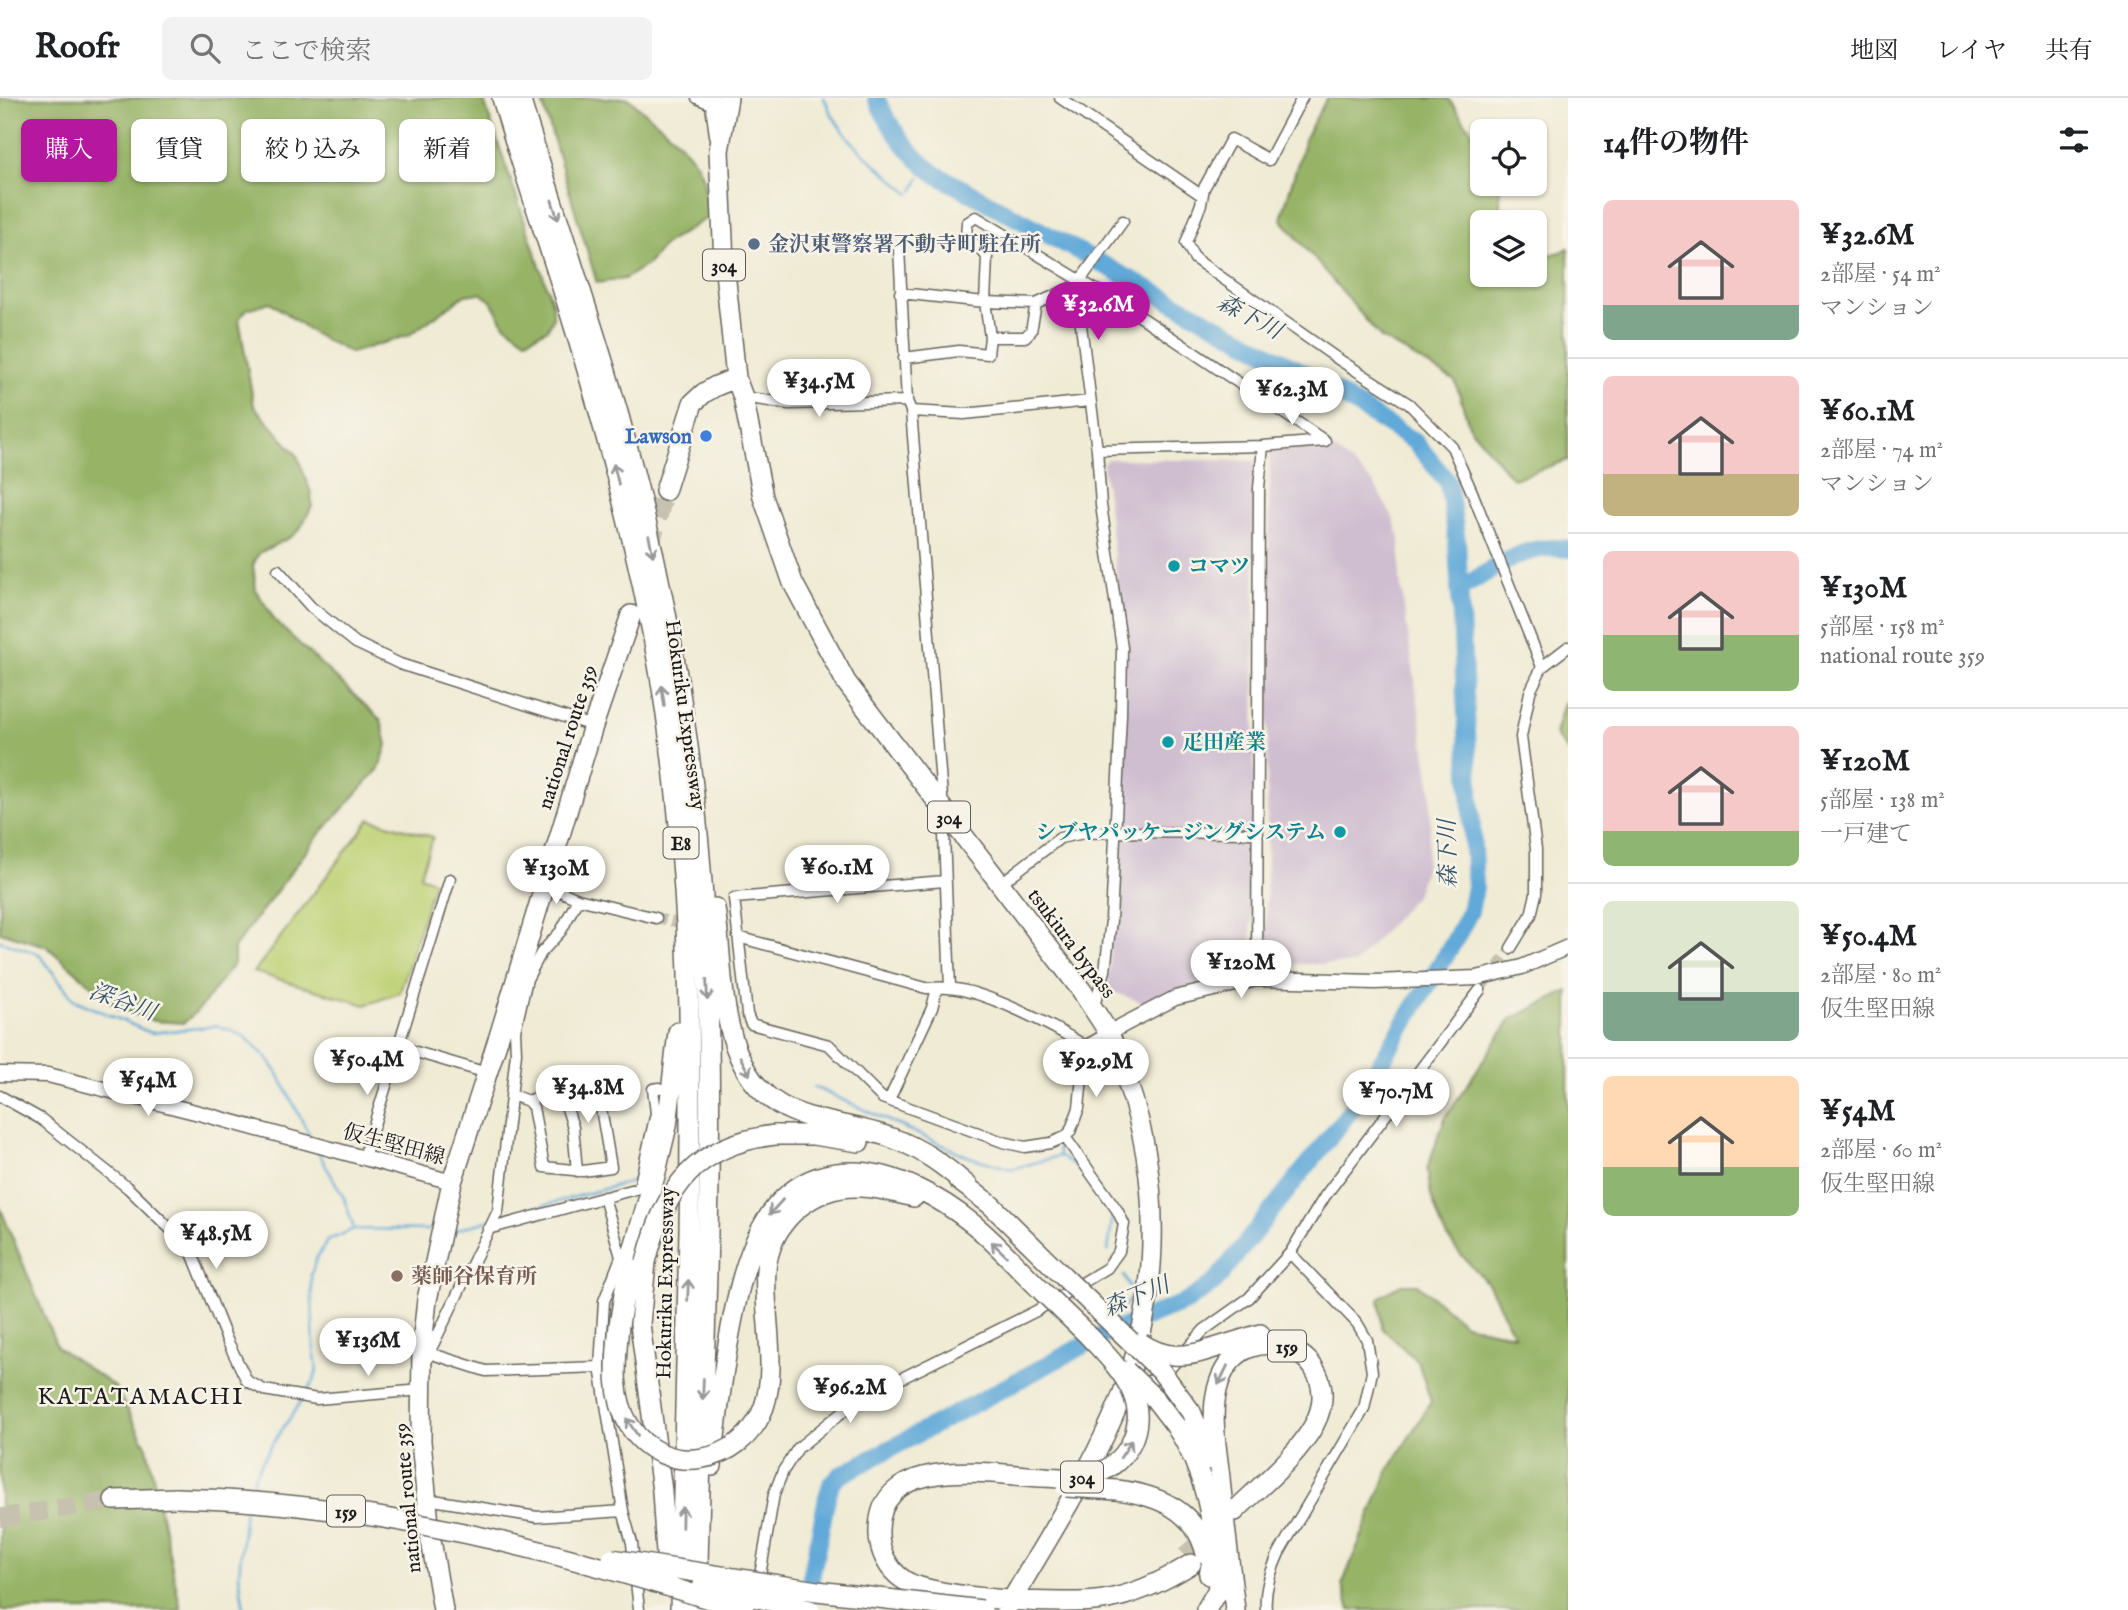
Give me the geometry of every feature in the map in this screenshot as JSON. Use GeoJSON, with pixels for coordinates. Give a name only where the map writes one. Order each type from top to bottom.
{"type":"FeatureCollection","features":[{"type":"Feature","properties":{"kind":"highway","name":"Hokuriku Expressway"},"geometry":{"type":"LineString","coordinates":[[502,98],[565,296],[615,467],[646,604],[670,747],[682,867],[690,1018],[690,1156],[680,1610]]}},
{"type":"Feature","properties":{"kind":"highway","name":"Hokuriku Expressway"},"geometry":{"type":"LineString","coordinates":[[520,98],[605,368],[630,457],[663,601],[687,735],[704,923],[709,1122],[699,1610]]}},
{"type":"Feature","properties":{"kind":"highway","name":"304"},"geometry":{"type":"LineString","coordinates":[[718,100],[724,262],[736,379]]}},
{"type":"Feature","properties":{"kind":"highway"},"geometry":{"type":"LineString","coordinates":[[665,491],[693,404],[716,386],[736,379]]}},
{"type":"Feature","properties":{"kind":"highway","name":"tsukiura bypass"},"geometry":{"type":"LineString","coordinates":[[736,379],[743,397],[763,497],[803,604],[846,682],[1093,1008],[1108,1033],[1131,1094],[1141,1132],[1150,1196],[1152,1253],[1149,1291],[1134,1359],[1113,1419],[1012,1599]]}},
{"type":"Feature","properties":{"kind":"highway","name":"national route 359"},"geometry":{"type":"LineString","coordinates":[[443,1610],[421,1441],[422,1345],[427,1300],[452,1181],[487,1073],[510,1026],[545,885],[593,726],[631,615]]}},
{"type":"Feature","properties":{"kind":"highway"},"geometry":{"type":"LineString","coordinates":[[687,735],[709,866],[726,1012],[736,1047],[750,1075],[769,1097],[793,1112],[899,1141],[924,1152],[968,1185],[1161,1371],[1191,1412],[1232,1513],[1315,1440],[1327,1420],[1331,1387],[1325,1366],[1304,1343],[1285,1335],[1256,1335],[1208,1350],[1176,1356],[1155,1351],[1136,1340],[1102,1312]]}},
{"type":"Feature","properties":{"kind":"highway"},"geometry":{"type":"LineString","coordinates":[[670,747],[681,907],[677,1055],[667,1126],[629,1264],[619,1325],[617,1385],[622,1411],[629,1424],[646,1445],[657,1452],[680,1460],[692,1460],[716,1456],[736,1446],[759,1418],[768,1393],[769,1379],[765,1278],[769,1251],[779,1228],[806,1201],[830,1190],[858,1186],[913,1197],[948,1208]]}},
{"type":"Feature","properties":{"kind":"highway"},"geometry":{"type":"LineString","coordinates":[[669,1610],[662,1491],[639,1324],[651,1241],[666,1204],[678,1184],[694,1167],[719,1149],[733,1143],[775,1135],[834,1138],[876,1146],[936,1168],[968,1185]]}},
{"type":"Feature","properties":{"kind":"highway"},"geometry":{"type":"LineString","coordinates":[[699,1610],[723,1376],[746,1262],[761,1227],[780,1202],[792,1192],[806,1183],[834,1173],[863,1172],[892,1178],[974,1225],[1155,1399],[1175,1424],[1195,1461],[1208,1511],[1212,1558],[1199,1605]]}},
{"type":"Feature","properties":{"kind":"highway"},"geometry":{"type":"LineString","coordinates":[[1042,1482],[1085,1477],[1104,1471],[1128,1450],[1136,1431],[1137,1411],[1131,1390],[1118,1370],[1085,1332]]}},
{"type":"Feature","properties":{"kind":"highway","name":"159"},"geometry":{"type":"LineString","coordinates":[[1199,1605],[1220,1579],[1232,1513],[1299,1446],[1319,1413],[1321,1388],[1311,1363],[1293,1348],[1282,1345],[1270,1344],[1246,1350],[1229,1363],[1216,1395],[1215,1424],[1232,1513],[1235,1610]]}},
{"type":"Feature","properties":{"kind":"highway"},"geometry":{"type":"LineString","coordinates":[[1212,1464],[1223,1553]]}},
{"type":"Feature","properties":{"kind":"highway"},"geometry":{"type":"LineString","coordinates":[[1188,1560],[1147,1588],[1102,1600],[1074,1603],[1012,1599],[939,1581],[911,1571],[903,1565],[893,1548],[889,1529],[899,1503],[931,1484],[1042,1482],[1117,1490],[1161,1500],[1173,1506],[1199,1532],[1207,1568],[1199,1605]]}},
{"type":"Feature","properties":{"kind":"highway","name":"159"},"geometry":{"type":"LineString","coordinates":[[114,1500],[230,1499],[361,1513],[557,1551],[790,1587],[982,1610]]}},
{"type":"Feature","properties":{"kind":"highway","name":"159"},"geometry":{"type":"LineString","coordinates":[[514,1543],[653,1581],[744,1610]]}},
{"type":"Feature","properties":{"kind":"highway","name":"159"},"geometry":{"type":"LineString","coordinates":[[557,1551],[810,1610]]}},
{"type":"Feature","properties":{"kind":"highway","name":"159"},"geometry":{"type":"LineString","coordinates":[[653,1581],[732,1610]]}},
{"type":"Feature","properties":{"kind":"street"},"geometry":{"type":"LineString","coordinates":[[697,98],[718,100]]}},
{"type":"Feature","properties":{"kind":"street"},"geometry":{"type":"LineString","coordinates":[[1060,98],[1201,195]]}},
{"type":"Feature","properties":{"kind":"street"},"geometry":{"type":"LineString","coordinates":[[1302,98],[1269,160],[1231,139],[1201,195],[1201,204],[1186,243],[1195,259],[1338,359],[1409,404],[1451,447],[1496,549],[1542,667]]}},
{"type":"Feature","properties":{"kind":"street"},"geometry":{"type":"LineString","coordinates":[[904,358],[959,351],[988,354],[990,337],[985,302],[987,257],[966,238],[965,230],[967,223],[975,217],[1210,362],[1325,441],[1263,446],[1097,450]]}},
{"type":"Feature","properties":{"kind":"street"},"geometry":{"type":"LineString","coordinates":[[900,293],[985,302],[1036,304],[1081,281],[1122,224]]}},
{"type":"Feature","properties":{"kind":"street"},"geometry":{"type":"LineString","coordinates":[[899,248],[904,358],[943,809],[950,988]]}},
{"type":"Feature","properties":{"kind":"street"},"geometry":{"type":"LineString","coordinates":[[1081,281],[1101,505],[1122,648],[1111,920],[1105,971],[1093,1008]]}},
{"type":"Feature","properties":{"kind":"street"},"geometry":{"type":"LineString","coordinates":[[990,337],[1025,337],[1031,331],[1036,304]]}},
{"type":"Feature","properties":{"kind":"street"},"geometry":{"type":"LineString","coordinates":[[743,397],[789,404],[909,406],[964,414],[1090,401]]}},
{"type":"Feature","properties":{"kind":"street"},"geometry":{"type":"LineString","coordinates":[[1257,979],[1259,488],[1263,446]]}},
{"type":"Feature","properties":{"kind":"street"},"geometry":{"type":"LineString","coordinates":[[278,570],[311,607],[356,643],[400,664],[593,726]]}},
{"type":"Feature","properties":{"kind":"street"},"geometry":{"type":"LineString","coordinates":[[1511,948],[1531,915],[1536,894],[1536,849],[1521,737],[1530,692],[1542,667],[1568,647]]}},
{"type":"Feature","properties":{"kind":"street"},"geometry":{"type":"LineString","coordinates":[[1000,884],[1060,838],[1083,833],[1258,833]]}},
{"type":"Feature","properties":{"kind":"street"},"geometry":{"type":"LineString","coordinates":[[365,1157],[450,879]]}},
{"type":"Feature","properties":{"kind":"street"},"geometry":{"type":"LineString","coordinates":[[945,881],[733,898],[747,1014],[751,1024],[829,1045],[882,1098],[1003,1142],[1026,1147],[1039,1146],[1065,1137],[1079,1108],[1085,1046]]}},
{"type":"Feature","properties":{"kind":"street"},"geometry":{"type":"LineString","coordinates":[[545,885],[578,899],[656,918]]}},
{"type":"Feature","properties":{"kind":"street"},"geometry":{"type":"LineString","coordinates":[[0,1096],[41,1118],[155,1212],[190,1248],[227,1340],[247,1381],[264,1390],[313,1398],[422,1390],[429,1353],[498,1211],[512,1095],[510,1026],[527,979],[541,953],[561,931],[578,899]]}},
{"type":"Feature","properties":{"kind":"street"},"geometry":{"type":"LineString","coordinates":[[738,937],[926,988],[950,988],[985,998],[1055,1027],[1085,1046]]}},
{"type":"Feature","properties":{"kind":"street"},"geometry":{"type":"LineString","coordinates":[[1085,1046],[1175,998],[1257,979],[1478,984],[1568,947]]}},
{"type":"Feature","properties":{"kind":"street"},"geometry":{"type":"LineString","coordinates":[[1128,1379],[1145,1381],[1165,1374],[1204,1330],[1249,1298],[1290,1253],[1325,1196],[1478,984]]}},
{"type":"Feature","properties":{"kind":"street"},"geometry":{"type":"LineString","coordinates":[[889,1100],[932,1008],[937,988]]}},
{"type":"Feature","properties":{"kind":"street"},"geometry":{"type":"LineString","coordinates":[[399,1047],[487,1073]]}},
{"type":"Feature","properties":{"kind":"street","name":"仮生堅田線"},"geometry":{"type":"LineString","coordinates":[[0,1074],[48,1075],[452,1181]]}},
{"type":"Feature","properties":{"kind":"street"},"geometry":{"type":"LineString","coordinates":[[512,1095],[528,1101],[533,1107],[544,1167],[577,1171],[611,1167],[597,1085],[571,1082],[528,1101]]}},
{"type":"Feature","properties":{"kind":"street"},"geometry":{"type":"LineString","coordinates":[[560,1087],[573,1127],[577,1171]]}},
{"type":"Feature","properties":{"kind":"street"},"geometry":{"type":"LineString","coordinates":[[491,1223],[639,1188],[656,1113],[653,1089],[659,1088]]}},
{"type":"Feature","properties":{"kind":"street"},"geometry":{"type":"LineString","coordinates":[[754,1610],[774,1494],[783,1471],[798,1448],[856,1401],[1036,1311],[1107,1268],[1119,1251],[1124,1224],[1065,1137]]}},
{"type":"Feature","properties":{"kind":"street"},"geometry":{"type":"LineString","coordinates":[[604,1197],[621,1257],[604,1301],[600,1367],[623,1511],[632,1543],[639,1610]]}},
{"type":"Feature","properties":{"kind":"street"},"geometry":{"type":"LineString","coordinates":[[1266,1610],[1265,1597],[1279,1553],[1364,1409],[1372,1372],[1367,1340],[1357,1323],[1290,1253]]}},
{"type":"Feature","properties":{"kind":"street"},"geometry":{"type":"LineString","coordinates":[[429,1353],[486,1371],[600,1367]]}},
{"type":"Feature","properties":{"kind":"street"},"geometry":{"type":"LineString","coordinates":[[427,1499],[537,1517],[623,1511]]}},
{"type":"Feature","properties":{"kind":"shaded area"},"geometry":{"type":"Polygon","coordinates":[[[1329,445],[1374,484],[1393,518],[1400,539],[1400,580],[1431,790],[1430,828],[1425,869],[1416,895],[1355,964],[1283,964],[1266,953],[1270,449],[1329,445]]]}},
{"type":"Feature","properties":{"kind":"shaded area"},"geometry":{"type":"Polygon","coordinates":[[[1107,459],[1255,461],[1254,847],[1250,974],[1185,987],[1144,1003],[1108,990],[1122,793],[1126,656],[1103,464],[1107,459]]]}},
{"type":"Feature","properties":{"kind":"green space"},"geometry":{"type":"Polygon","coordinates":[[[0,98],[483,98],[490,119],[399,119],[399,182],[495,182],[495,133],[553,305],[553,318],[548,329],[526,340],[504,324],[491,301],[480,293],[465,295],[409,335],[351,353],[314,334],[270,302],[247,309],[239,319],[254,406],[297,455],[311,493],[312,506],[300,529],[291,537],[259,553],[253,565],[256,590],[276,622],[381,720],[387,745],[379,769],[318,836],[234,948],[234,963],[202,1006],[184,1023],[154,1021],[118,1008],[46,946],[0,932],[0,98]]]}},
{"type":"Feature","properties":{"kind":"green space"},"geometry":{"type":"Polygon","coordinates":[[[541,98],[628,98],[690,154],[703,181],[710,216],[664,245],[647,265],[624,279],[597,283],[541,98]]]}},
{"type":"Feature","properties":{"kind":"green space"},"geometry":{"type":"Polygon","coordinates":[[[1327,98],[1448,98],[1470,129],[1470,196],[1500,196],[1500,210],[1470,210],[1470,287],[1547,287],[1547,256],[1568,248],[1568,460],[1513,479],[1470,428],[1455,381],[1381,338],[1281,219],[1306,136],[1327,98]]]}},
{"type":"Feature","properties":{"kind":"green space"},"geometry":{"type":"Polygon","coordinates":[[[1568,700],[1568,752],[1555,734],[1564,703],[1568,700]]]}},
{"type":"Feature","properties":{"kind":"green space"},"geometry":{"type":"Polygon","coordinates":[[[370,819],[433,837],[420,876],[434,881],[400,993],[365,1005],[254,972],[370,819]]]}},
{"type":"Feature","properties":{"kind":"green space"},"geometry":{"type":"Polygon","coordinates":[[[1568,991],[1568,1610],[1350,1610],[1342,1585],[1388,1471],[1431,1402],[1418,1362],[1382,1328],[1379,1298],[1401,1284],[1417,1284],[1465,1324],[1514,1335],[1489,1285],[1455,1248],[1443,1230],[1431,1196],[1427,1169],[1445,1118],[1511,1019],[1568,991]]]}},
{"type":"Feature","properties":{"kind":"green space"},"geometry":{"type":"Polygon","coordinates":[[[0,1207],[57,1347],[115,1387],[147,1447],[181,1610],[0,1610],[0,1207]]]}},
{"type":"Feature","properties":{"kind":"waterway"},"geometry":{"type":"LineString","coordinates":[[824,98],[831,113],[850,139],[910,194]]}},
{"type":"Feature","properties":{"kind":"waterway","name":"森下川"},"geometry":{"type":"LineString","coordinates":[[806,1603],[827,1497],[831,1484],[839,1476],[1103,1335],[1188,1301],[1215,1282],[1355,1105],[1455,940],[1470,911],[1475,887],[1457,541],[1448,482],[1415,442],[1310,376],[937,175],[902,141],[876,98]]}},
{"type":"Feature","properties":{"kind":"waterway"},"geometry":{"type":"LineString","coordinates":[[913,191],[920,177]]}},
{"type":"Feature","properties":{"kind":"waterway"},"geometry":{"type":"LineString","coordinates":[[1459,589],[1523,553],[1537,549],[1568,549]]}},
{"type":"Feature","properties":{"kind":"waterway","name":"深谷川"},"geometry":{"type":"LineString","coordinates":[[0,941],[39,954],[74,1000],[151,1033],[216,1026],[245,1037],[277,1072],[311,1138]]}},
{"type":"Feature","properties":{"kind":"waterway"},"geometry":{"type":"LineString","coordinates":[[814,1087],[969,1157],[1012,1169],[1059,1156],[1076,1166],[1107,1205]]}},
{"type":"Feature","properties":{"kind":"waterway"},"geometry":{"type":"LineString","coordinates":[[1055,1135],[1066,1118],[1070,1096]]}},
{"type":"Feature","properties":{"kind":"waterway"},"geometry":{"type":"LineString","coordinates":[[1058,1148],[1059,1156]]}},
{"type":"Feature","properties":{"kind":"waterway","name":"深谷川"},"geometry":{"type":"LineString","coordinates":[[317,1150],[344,1198],[354,1229]]}},
{"type":"Feature","properties":{"kind":"waterway"},"geometry":{"type":"LineString","coordinates":[[498,1218],[637,1180]]}},
{"type":"Feature","properties":{"kind":"waterway"},"geometry":{"type":"LineString","coordinates":[[1108,1251],[1113,1213]]}},
{"type":"Feature","properties":{"kind":"waterway"},"geometry":{"type":"LineString","coordinates":[[451,1231],[488,1221]]}},
{"type":"Feature","properties":{"kind":"waterway"},"geometry":{"type":"LineString","coordinates":[[305,1394],[314,1381],[317,1369],[311,1275],[316,1259],[327,1241],[354,1229],[430,1230]]}},
{"type":"Feature","properties":{"kind":"waterway"},"geometry":{"type":"LineString","coordinates":[[1116,1317],[1133,1295],[1124,1276]]}},
{"type":"Feature","properties":{"kind":"waterway","name":"森下川"},"geometry":{"type":"LineString","coordinates":[[1103,1335],[1108,1328]]}},
{"type":"Feature","properties":{"kind":"waterway"},"geometry":{"type":"LineString","coordinates":[[248,1494],[264,1457],[302,1400]]}},
{"type":"Feature","properties":{"kind":"waterway"},"geometry":{"type":"LineString","coordinates":[[244,1610],[239,1575],[245,1507]]}},
{"type":"Feature","properties":{"kind":"tunnel"},"geometry":{"type":"LineString","coordinates":[[650,547],[665,491]]}},
{"type":"Feature","properties":{"kind":"tunnel"},"geometry":{"type":"LineString","coordinates":[[656,918],[688,925]]}},
{"type":"Feature","properties":{"kind":"tunnel"},"geometry":{"type":"LineString","coordinates":[[1480,990],[1511,948]]}},
{"type":"Feature","properties":{"kind":"tunnel"},"geometry":{"type":"LineString","coordinates":[[0,1518],[114,1500]]}},
{"type":"Feature","properties":{"kind":"tunnel"},"geometry":{"type":"LineString","coordinates":[[1185,1556],[1213,1531]]}},
{"type":"Feature","properties":{"kind":"place","name":"金沢東警察署不動寺町駐在所"},"geometry":{"type":"Point","coordinates":[754,244]}},
{"type":"Feature","properties":{"kind":"place","name":"Lawson"},"geometry":{"type":"Point","coordinates":[706,436]}},
{"type":"Feature","properties":{"kind":"place","name":"コマツ"},"geometry":{"type":"Point","coordinates":[1174,566]}},
{"type":"Feature","properties":{"kind":"place","name":"疋田産業"},"geometry":{"type":"Point","coordinates":[1168,742]}},
{"type":"Feature","properties":{"kind":"place","name":"シブヤパッケージングシステム"},"geometry":{"type":"Point","coordinates":[1340,832]}},
{"type":"Feature","properties":{"kind":"place","name":"薬師谷保育所"},"geometry":{"type":"Point","coordinates":[397,1276]}},
{"type":"Feature","properties":{"kind":"district","name":"KATATAMACHI"},"geometry":{"type":"Point","coordinates":[141,1396]}}]}
